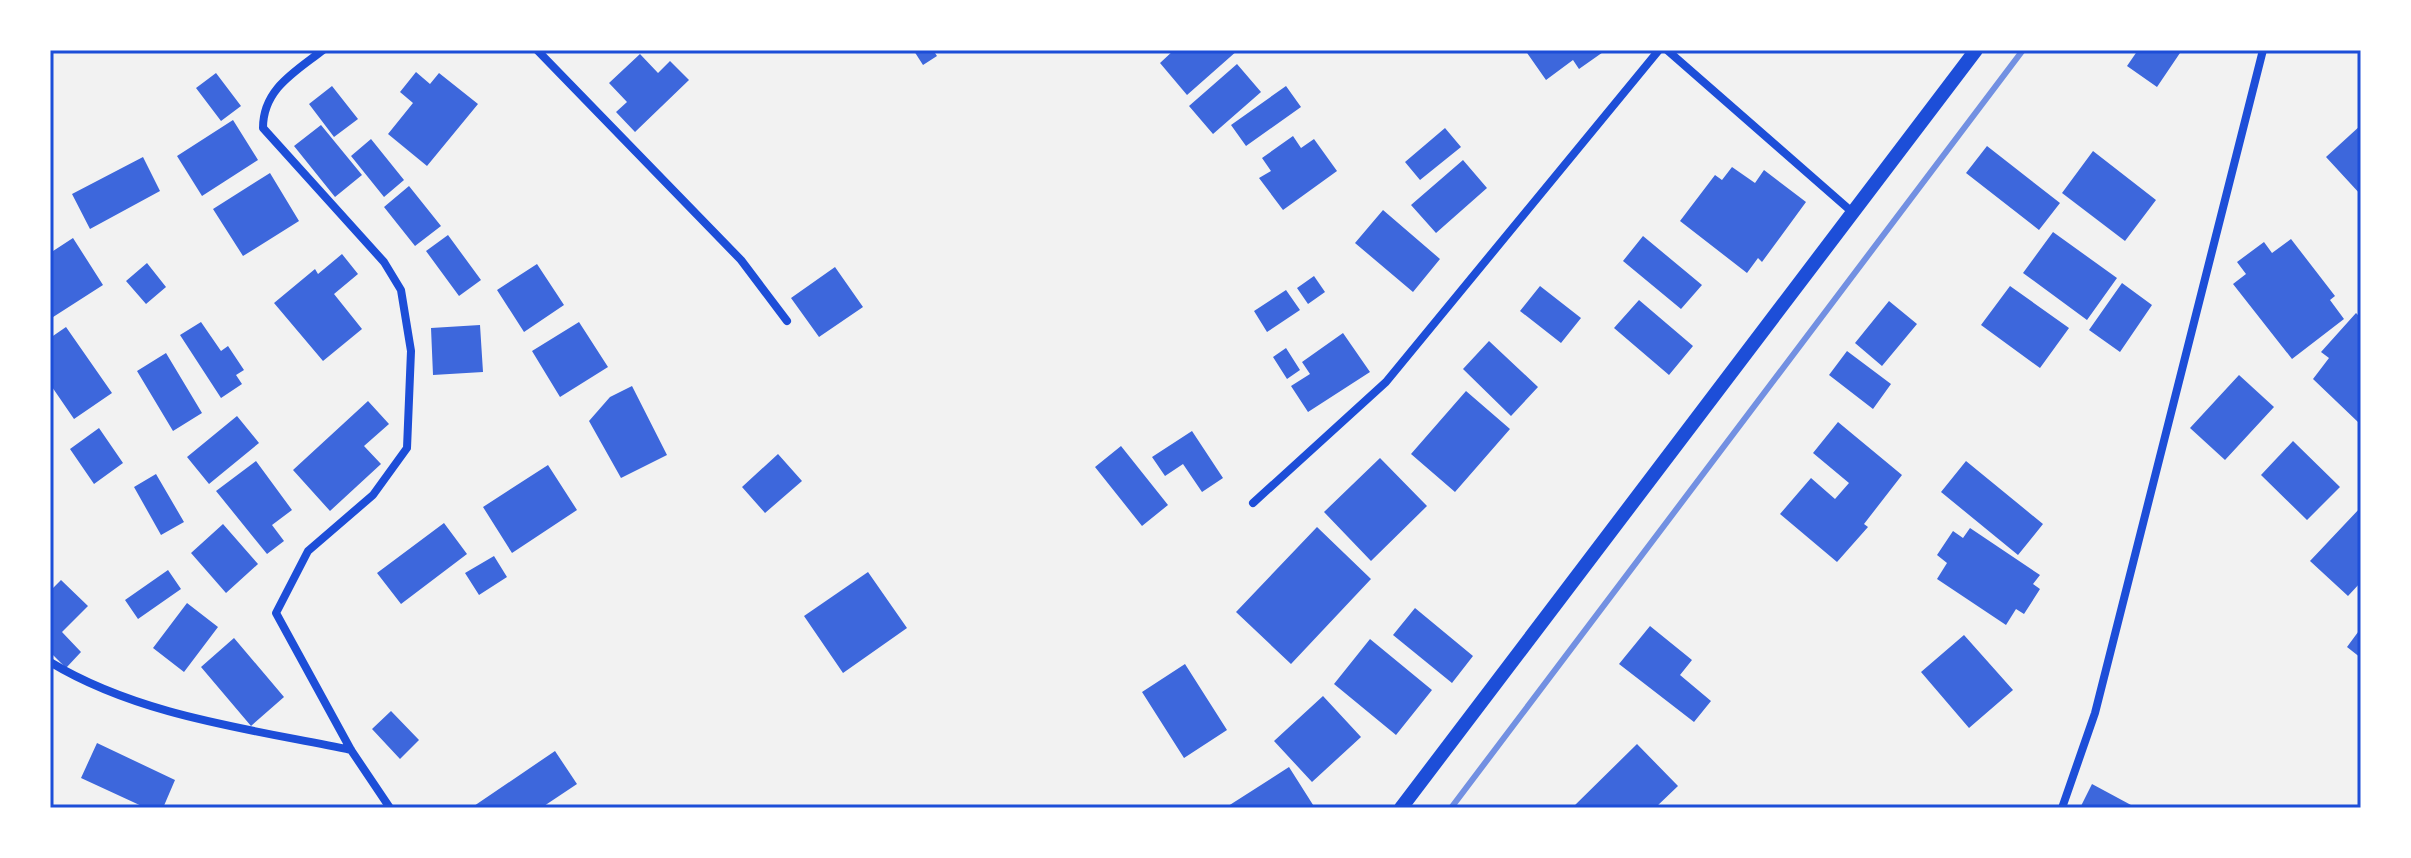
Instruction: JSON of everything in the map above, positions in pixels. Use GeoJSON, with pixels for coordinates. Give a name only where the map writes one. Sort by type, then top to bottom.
{"type":"FeatureCollection","features":[{"type":"Feature","properties":{"kind":"street"},"geometry":{"type":"LineString","coordinates":[[323,50],[274,89],[263,111],[263,128],[384,262],[401,290],[411,351],[407,448],[373,495],[308,551],[276,613],[351,750],[390,808]]}},
{"type":"Feature","properties":{"kind":"street"},"geometry":{"type":"LineString","coordinates":[[537,50],[741,260],[787,321]]}},
{"type":"Feature","properties":{"kind":"street"},"geometry":{"type":"LineString","coordinates":[[1253,503],[1386,382],[1659,50]]}},
{"type":"Feature","properties":{"kind":"street"},"geometry":{"type":"LineString","coordinates":[[1667,50],[1851,211]]}},
{"type":"Feature","properties":{"kind":"street"},"geometry":{"type":"LineString","coordinates":[[1401,808],[1976,50]]}},
{"type":"Feature","properties":{"kind":"street"},"geometry":{"type":"LineString","coordinates":[[2062,808],[2095,713],[2256,64],[2263,50]]}},
{"type":"Feature","properties":{"kind":"street"},"geometry":{"type":"LineString","coordinates":[[50,662],[68,673],[155,708],[351,750]]}},
{"type":"Feature","properties":{"kind":"building"},"geometry":{"type":"Polygon","coordinates":[[[933,50],[937,56],[923,65],[914,51],[933,50]]]}},
{"type":"Feature","properties":{"kind":"building"},"geometry":{"type":"Polygon","coordinates":[[[1174,50],[1238,50],[1187,95],[1160,63],[1174,50]]]}},
{"type":"Feature","properties":{"kind":"building"},"geometry":{"type":"Polygon","coordinates":[[[1525,50],[1606,50],[1579,69],[1573,60],[1546,80],[1525,50]]]}},
{"type":"Feature","properties":{"kind":"building"},"geometry":{"type":"Polygon","coordinates":[[[2138,50],[2182,50],[2157,87],[2127,66],[2138,50]]]}},
{"type":"Feature","properties":{"kind":"building"},"geometry":{"type":"Polygon","coordinates":[[[640,54],[658,73],[670,61],[689,80],[635,132],[616,112],[627,102],[609,83],[640,54]]]}},
{"type":"Feature","properties":{"kind":"building"},"geometry":{"type":"Polygon","coordinates":[[[1237,64],[1261,92],[1213,134],[1189,106],[1237,64]]]}},
{"type":"Feature","properties":{"kind":"building"},"geometry":{"type":"Polygon","coordinates":[[[416,72],[430,84],[439,73],[478,104],[427,166],[388,134],[413,103],[400,92],[416,72]]]}},
{"type":"Feature","properties":{"kind":"building"},"geometry":{"type":"Polygon","coordinates":[[[216,73],[241,106],[221,121],[196,88],[216,73]]]}},
{"type":"Feature","properties":{"kind":"building"},"geometry":{"type":"Polygon","coordinates":[[[332,86],[358,119],[334,137],[309,104],[332,86]]]}},
{"type":"Feature","properties":{"kind":"building"},"geometry":{"type":"Polygon","coordinates":[[[1286,86],[1301,107],[1246,146],[1231,125],[1286,86]]]}},
{"type":"Feature","properties":{"kind":"building"},"geometry":{"type":"Polygon","coordinates":[[[233,120],[258,160],[202,196],[177,156],[233,120]]]}},
{"type":"Feature","properties":{"kind":"building"},"geometry":{"type":"Polygon","coordinates":[[[321,125],[362,175],[335,197],[294,146],[321,125]]]}},
{"type":"Feature","properties":{"kind":"building"},"geometry":{"type":"Polygon","coordinates":[[[2361,125],[2361,195],[2326,157],[2361,125]]]}},
{"type":"Feature","properties":{"kind":"building"},"geometry":{"type":"Polygon","coordinates":[[[1445,128],[1461,147],[1420,180],[1405,162],[1445,128]]]}},
{"type":"Feature","properties":{"kind":"building"},"geometry":{"type":"Polygon","coordinates":[[[1293,136],[1301,148],[1314,139],[1337,171],[1283,210],[1259,178],[1271,171],[1262,158],[1293,136]]]}},
{"type":"Feature","properties":{"kind":"building"},"geometry":{"type":"Polygon","coordinates":[[[371,139],[404,180],[384,197],[351,156],[371,139]]]}},
{"type":"Feature","properties":{"kind":"building"},"geometry":{"type":"Polygon","coordinates":[[[1987,146],[2060,203],[2039,230],[1966,173],[1987,146]]]}},
{"type":"Feature","properties":{"kind":"building"},"geometry":{"type":"Polygon","coordinates":[[[2093,151],[2156,200],[2125,241],[2062,193],[2093,151]]]}},
{"type":"Feature","properties":{"kind":"building"},"geometry":{"type":"Polygon","coordinates":[[[143,157],[160,191],[90,229],[72,194],[143,157]]]}},
{"type":"Feature","properties":{"kind":"building"},"geometry":{"type":"Polygon","coordinates":[[[1463,160],[1487,188],[1436,233],[1411,205],[1463,160]]]}},
{"type":"Feature","properties":{"kind":"building"},"geometry":{"type":"Polygon","coordinates":[[[1732,167],[1755,183],[1764,170],[1806,202],[1762,262],[1758,258],[1747,273],[1680,221],[1715,175],[1722,180],[1732,167]]]}},
{"type":"Feature","properties":{"kind":"building"},"geometry":{"type":"Polygon","coordinates":[[[270,173],[299,221],[243,256],[213,209],[270,173]]]}},
{"type":"Feature","properties":{"kind":"building"},"geometry":{"type":"Polygon","coordinates":[[[409,186],[441,226],[415,246],[384,207],[409,186]]]}},
{"type":"Feature","properties":{"kind":"building"},"geometry":{"type":"Polygon","coordinates":[[[1383,210],[1440,259],[1413,292],[1355,243],[1383,210]]]}},
{"type":"Feature","properties":{"kind":"building"},"geometry":{"type":"Polygon","coordinates":[[[2053,232],[2117,278],[2087,320],[2023,273],[2053,232]]]}},
{"type":"Feature","properties":{"kind":"building"},"geometry":{"type":"Polygon","coordinates":[[[448,235],[481,280],[459,296],[426,251],[448,235]]]}},
{"type":"Feature","properties":{"kind":"building"},"geometry":{"type":"Polygon","coordinates":[[[1643,236],[1702,285],[1681,309],[1623,261],[1643,236]]]}},
{"type":"Feature","properties":{"kind":"building"},"geometry":{"type":"Polygon","coordinates":[[[73,238],[103,285],[50,319],[50,253],[73,238]]]}},
{"type":"Feature","properties":{"kind":"building"},"geometry":{"type":"Polygon","coordinates":[[[2291,239],[2335,296],[2330,300],[2344,319],[2292,359],[2233,284],[2246,274],[2237,262],[2264,242],[2272,253],[2291,239]]]}},
{"type":"Feature","properties":{"kind":"building"},"geometry":{"type":"Polygon","coordinates":[[[342,254],[358,274],[334,294],[362,329],[323,361],[274,303],[315,269],[318,274],[342,254]]]}},
{"type":"Feature","properties":{"kind":"building"},"geometry":{"type":"Polygon","coordinates":[[[147,263],[166,287],[146,304],[126,281],[147,263]]]}},
{"type":"Feature","properties":{"kind":"building"},"geometry":{"type":"Polygon","coordinates":[[[537,264],[564,305],[524,332],[497,290],[537,264]]]}},
{"type":"Feature","properties":{"kind":"building"},"geometry":{"type":"Polygon","coordinates":[[[835,267],[863,307],[819,337],[791,298],[835,267]]]}},
{"type":"Feature","properties":{"kind":"building"},"geometry":{"type":"Polygon","coordinates":[[[1314,276],[1325,292],[1308,304],[1297,288],[1314,276]]]}},
{"type":"Feature","properties":{"kind":"building"},"geometry":{"type":"Polygon","coordinates":[[[2122,283],[2152,305],[2120,352],[2089,330],[2122,283]]]}},
{"type":"Feature","properties":{"kind":"building"},"geometry":{"type":"Polygon","coordinates":[[[1540,286],[1581,318],[1561,343],[1520,311],[1540,286]]]}},
{"type":"Feature","properties":{"kind":"building"},"geometry":{"type":"Polygon","coordinates":[[[2010,286],[2069,328],[2040,368],[1981,325],[2010,286]]]}},
{"type":"Feature","properties":{"kind":"building"},"geometry":{"type":"Polygon","coordinates":[[[1286,290],[1300,310],[1267,332],[1254,311],[1286,290]]]}},
{"type":"Feature","properties":{"kind":"building"},"geometry":{"type":"Polygon","coordinates":[[[1639,300],[1693,346],[1669,375],[1614,328],[1639,300]]]}},
{"type":"Feature","properties":{"kind":"building"},"geometry":{"type":"Polygon","coordinates":[[[1889,301],[1917,324],[1882,366],[1855,343],[1889,301]]]}},
{"type":"Feature","properties":{"kind":"building"},"geometry":{"type":"Polygon","coordinates":[[[2356,313],[2361,318],[2359,423],[2313,379],[2329,358],[2321,352],[2356,313]]]}},
{"type":"Feature","properties":{"kind":"building"},"geometry":{"type":"Polygon","coordinates":[[[201,322],[221,351],[228,346],[244,370],[236,375],[242,384],[221,398],[180,335],[201,322]]]}},
{"type":"Feature","properties":{"kind":"building"},"geometry":{"type":"Polygon","coordinates":[[[579,322],[608,367],[560,397],[532,351],[579,322]]]}},
{"type":"Feature","properties":{"kind":"building"},"geometry":{"type":"Polygon","coordinates":[[[480,325],[483,372],[433,375],[431,328],[480,325]]]}},
{"type":"Feature","properties":{"kind":"building"},"geometry":{"type":"Polygon","coordinates":[[[66,327],[112,393],[74,419],[50,384],[50,338],[66,327]]]}},
{"type":"Feature","properties":{"kind":"building"},"geometry":{"type":"Polygon","coordinates":[[[1343,333],[1370,372],[1308,412],[1291,386],[1310,374],[1302,362],[1343,333]]]}},
{"type":"Feature","properties":{"kind":"building"},"geometry":{"type":"Polygon","coordinates":[[[1489,341],[1538,387],[1511,416],[1463,369],[1489,341]]]}},
{"type":"Feature","properties":{"kind":"building"},"geometry":{"type":"Polygon","coordinates":[[[1286,348],[1300,370],[1287,379],[1273,357],[1286,348]]]}},
{"type":"Feature","properties":{"kind":"building"},"geometry":{"type":"Polygon","coordinates":[[[1847,351],[1891,384],[1873,409],[1829,375],[1847,351]]]}},
{"type":"Feature","properties":{"kind":"building"},"geometry":{"type":"Polygon","coordinates":[[[166,353],[202,413],[173,431],[137,371],[166,353]]]}},
{"type":"Feature","properties":{"kind":"building"},"geometry":{"type":"Polygon","coordinates":[[[2239,375],[2274,407],[2225,460],[2190,428],[2239,375]]]}},
{"type":"Feature","properties":{"kind":"building"},"geometry":{"type":"Polygon","coordinates":[[[632,386],[667,455],[621,478],[589,421],[610,397],[632,386]]]}},
{"type":"Feature","properties":{"kind":"building"},"geometry":{"type":"Polygon","coordinates":[[[1466,391],[1510,429],[1455,492],[1411,454],[1466,391]]]}},
{"type":"Feature","properties":{"kind":"building"},"geometry":{"type":"Polygon","coordinates":[[[368,401],[389,424],[364,446],[381,464],[330,511],[293,470],[368,401]]]}},
{"type":"Feature","properties":{"kind":"building"},"geometry":{"type":"Polygon","coordinates":[[[237,416],[259,443],[209,484],[187,457],[237,416]]]}},
{"type":"Feature","properties":{"kind":"building"},"geometry":{"type":"Polygon","coordinates":[[[1838,422],[1902,475],[1864,524],[1868,527],[1837,562],[1780,514],[1811,478],[1835,499],[1849,483],[1813,453],[1838,422]]]}},
{"type":"Feature","properties":{"kind":"building"},"geometry":{"type":"Polygon","coordinates":[[[99,428],[123,463],[94,484],[70,449],[99,428]]]}},
{"type":"Feature","properties":{"kind":"building"},"geometry":{"type":"Polygon","coordinates":[[[1192,431],[1223,478],[1202,492],[1183,464],[1165,476],[1152,457],[1192,431]]]}},
{"type":"Feature","properties":{"kind":"building"},"geometry":{"type":"Polygon","coordinates":[[[2293,441],[2340,487],[2307,520],[2261,475],[2293,441]]]}},
{"type":"Feature","properties":{"kind":"building"},"geometry":{"type":"Polygon","coordinates":[[[1121,446],[1168,505],[1142,526],[1095,467],[1121,446]]]}},
{"type":"Feature","properties":{"kind":"building"},"geometry":{"type":"Polygon","coordinates":[[[778,454],[802,481],[765,513],[742,487],[778,454]]]}},
{"type":"Feature","properties":{"kind":"building"},"geometry":{"type":"Polygon","coordinates":[[[1380,458],[1427,506],[1371,561],[1324,512],[1380,458]]]}},
{"type":"Feature","properties":{"kind":"building"},"geometry":{"type":"Polygon","coordinates":[[[256,461],[292,510],[272,525],[284,541],[267,554],[216,491],[256,461]]]}},
{"type":"Feature","properties":{"kind":"building"},"geometry":{"type":"Polygon","coordinates":[[[1966,461],[2043,524],[2018,555],[1941,492],[1966,461]]]}},
{"type":"Feature","properties":{"kind":"building"},"geometry":{"type":"Polygon","coordinates":[[[548,465],[577,510],[512,553],[483,507],[548,465]]]}},
{"type":"Feature","properties":{"kind":"building"},"geometry":{"type":"Polygon","coordinates":[[[156,474],[184,522],[161,535],[134,487],[156,474]]]}},
{"type":"Feature","properties":{"kind":"building"},"geometry":{"type":"Polygon","coordinates":[[[2361,507],[2361,582],[2348,596],[2310,561],[2361,507]]]}},
{"type":"Feature","properties":{"kind":"building"},"geometry":{"type":"Polygon","coordinates":[[[444,523],[467,554],[401,604],[377,573],[444,523]]]}},
{"type":"Feature","properties":{"kind":"building"},"geometry":{"type":"Polygon","coordinates":[[[223,524],[258,564],[226,593],[191,553],[223,524]]]}},
{"type":"Feature","properties":{"kind":"building"},"geometry":{"type":"Polygon","coordinates":[[[1317,527],[1371,579],[1291,664],[1236,612],[1317,527]]]}},
{"type":"Feature","properties":{"kind":"building"},"geometry":{"type":"Polygon","coordinates":[[[1970,528],[2040,575],[2033,584],[2040,589],[2024,614],[2016,609],[2006,625],[1937,579],[1947,563],[1937,555],[1953,531],[1963,538],[1970,528]]]}},
{"type":"Feature","properties":{"kind":"building"},"geometry":{"type":"Polygon","coordinates":[[[494,556],[507,577],[479,595],[465,573],[494,556]]]}},
{"type":"Feature","properties":{"kind":"building"},"geometry":{"type":"Polygon","coordinates":[[[168,570],[181,589],[138,619],[125,600],[168,570]]]}},
{"type":"Feature","properties":{"kind":"building"},"geometry":{"type":"Polygon","coordinates":[[[868,572],[907,628],[843,673],[804,616],[868,572]]]}},
{"type":"Feature","properties":{"kind":"building"},"geometry":{"type":"Polygon","coordinates":[[[61,580],[88,606],[62,632],[81,652],[66,668],[50,652],[50,591],[61,580]]]}},
{"type":"Feature","properties":{"kind":"building"},"geometry":{"type":"Polygon","coordinates":[[[187,603],[218,627],[184,672],[153,648],[187,603]]]}},
{"type":"Feature","properties":{"kind":"building"},"geometry":{"type":"Polygon","coordinates":[[[1415,608],[1473,656],[1452,683],[1393,635],[1415,608]]]}},
{"type":"Feature","properties":{"kind":"building"},"geometry":{"type":"Polygon","coordinates":[[[1650,626],[1692,660],[1680,675],[1711,701],[1694,722],[1619,664],[1650,626]]]}},
{"type":"Feature","properties":{"kind":"building"},"geometry":{"type":"Polygon","coordinates":[[[2361,628],[2361,658],[2347,647],[2361,628]]]}},
{"type":"Feature","properties":{"kind":"building"},"geometry":{"type":"Polygon","coordinates":[[[1964,635],[2013,690],[1969,728],[1921,672],[1964,635]]]}},
{"type":"Feature","properties":{"kind":"building"},"geometry":{"type":"Polygon","coordinates":[[[234,638],[284,697],[251,726],[201,667],[234,638]]]}},
{"type":"Feature","properties":{"kind":"building"},"geometry":{"type":"Polygon","coordinates":[[[1370,639],[1432,690],[1396,735],[1334,684],[1370,639]]]}},
{"type":"Feature","properties":{"kind":"building"},"geometry":{"type":"Polygon","coordinates":[[[1185,664],[1227,730],[1184,758],[1142,692],[1185,664]]]}},
{"type":"Feature","properties":{"kind":"building"},"geometry":{"type":"Polygon","coordinates":[[[1323,696],[1361,737],[1312,782],[1274,741],[1323,696]]]}},
{"type":"Feature","properties":{"kind":"building"},"geometry":{"type":"Polygon","coordinates":[[[391,711],[419,740],[400,759],[372,729],[391,711]]]}},
{"type":"Feature","properties":{"kind":"building"},"geometry":{"type":"Polygon","coordinates":[[[97,743],[175,780],[163,808],[146,808],[81,778],[97,743]]]}},
{"type":"Feature","properties":{"kind":"building"},"geometry":{"type":"Polygon","coordinates":[[[1637,744],[1678,786],[1655,808],[1572,808],[1637,744]]]}},
{"type":"Feature","properties":{"kind":"building"},"geometry":{"type":"Polygon","coordinates":[[[555,751],[577,784],[541,808],[471,808],[555,751]]]}},
{"type":"Feature","properties":{"kind":"building"},"geometry":{"type":"Polygon","coordinates":[[[1289,767],[1315,808],[1225,808],[1289,767]]]}},
{"type":"Feature","properties":{"kind":"building"},"geometry":{"type":"Polygon","coordinates":[[[2092,784],[2131,805],[2130,808],[2080,808],[2092,784]]]}},
{"type":"Feature","properties":{"kind":"railway"},"geometry":{"type":"LineString","coordinates":[[1451,808],[2023,50]]}}]}
